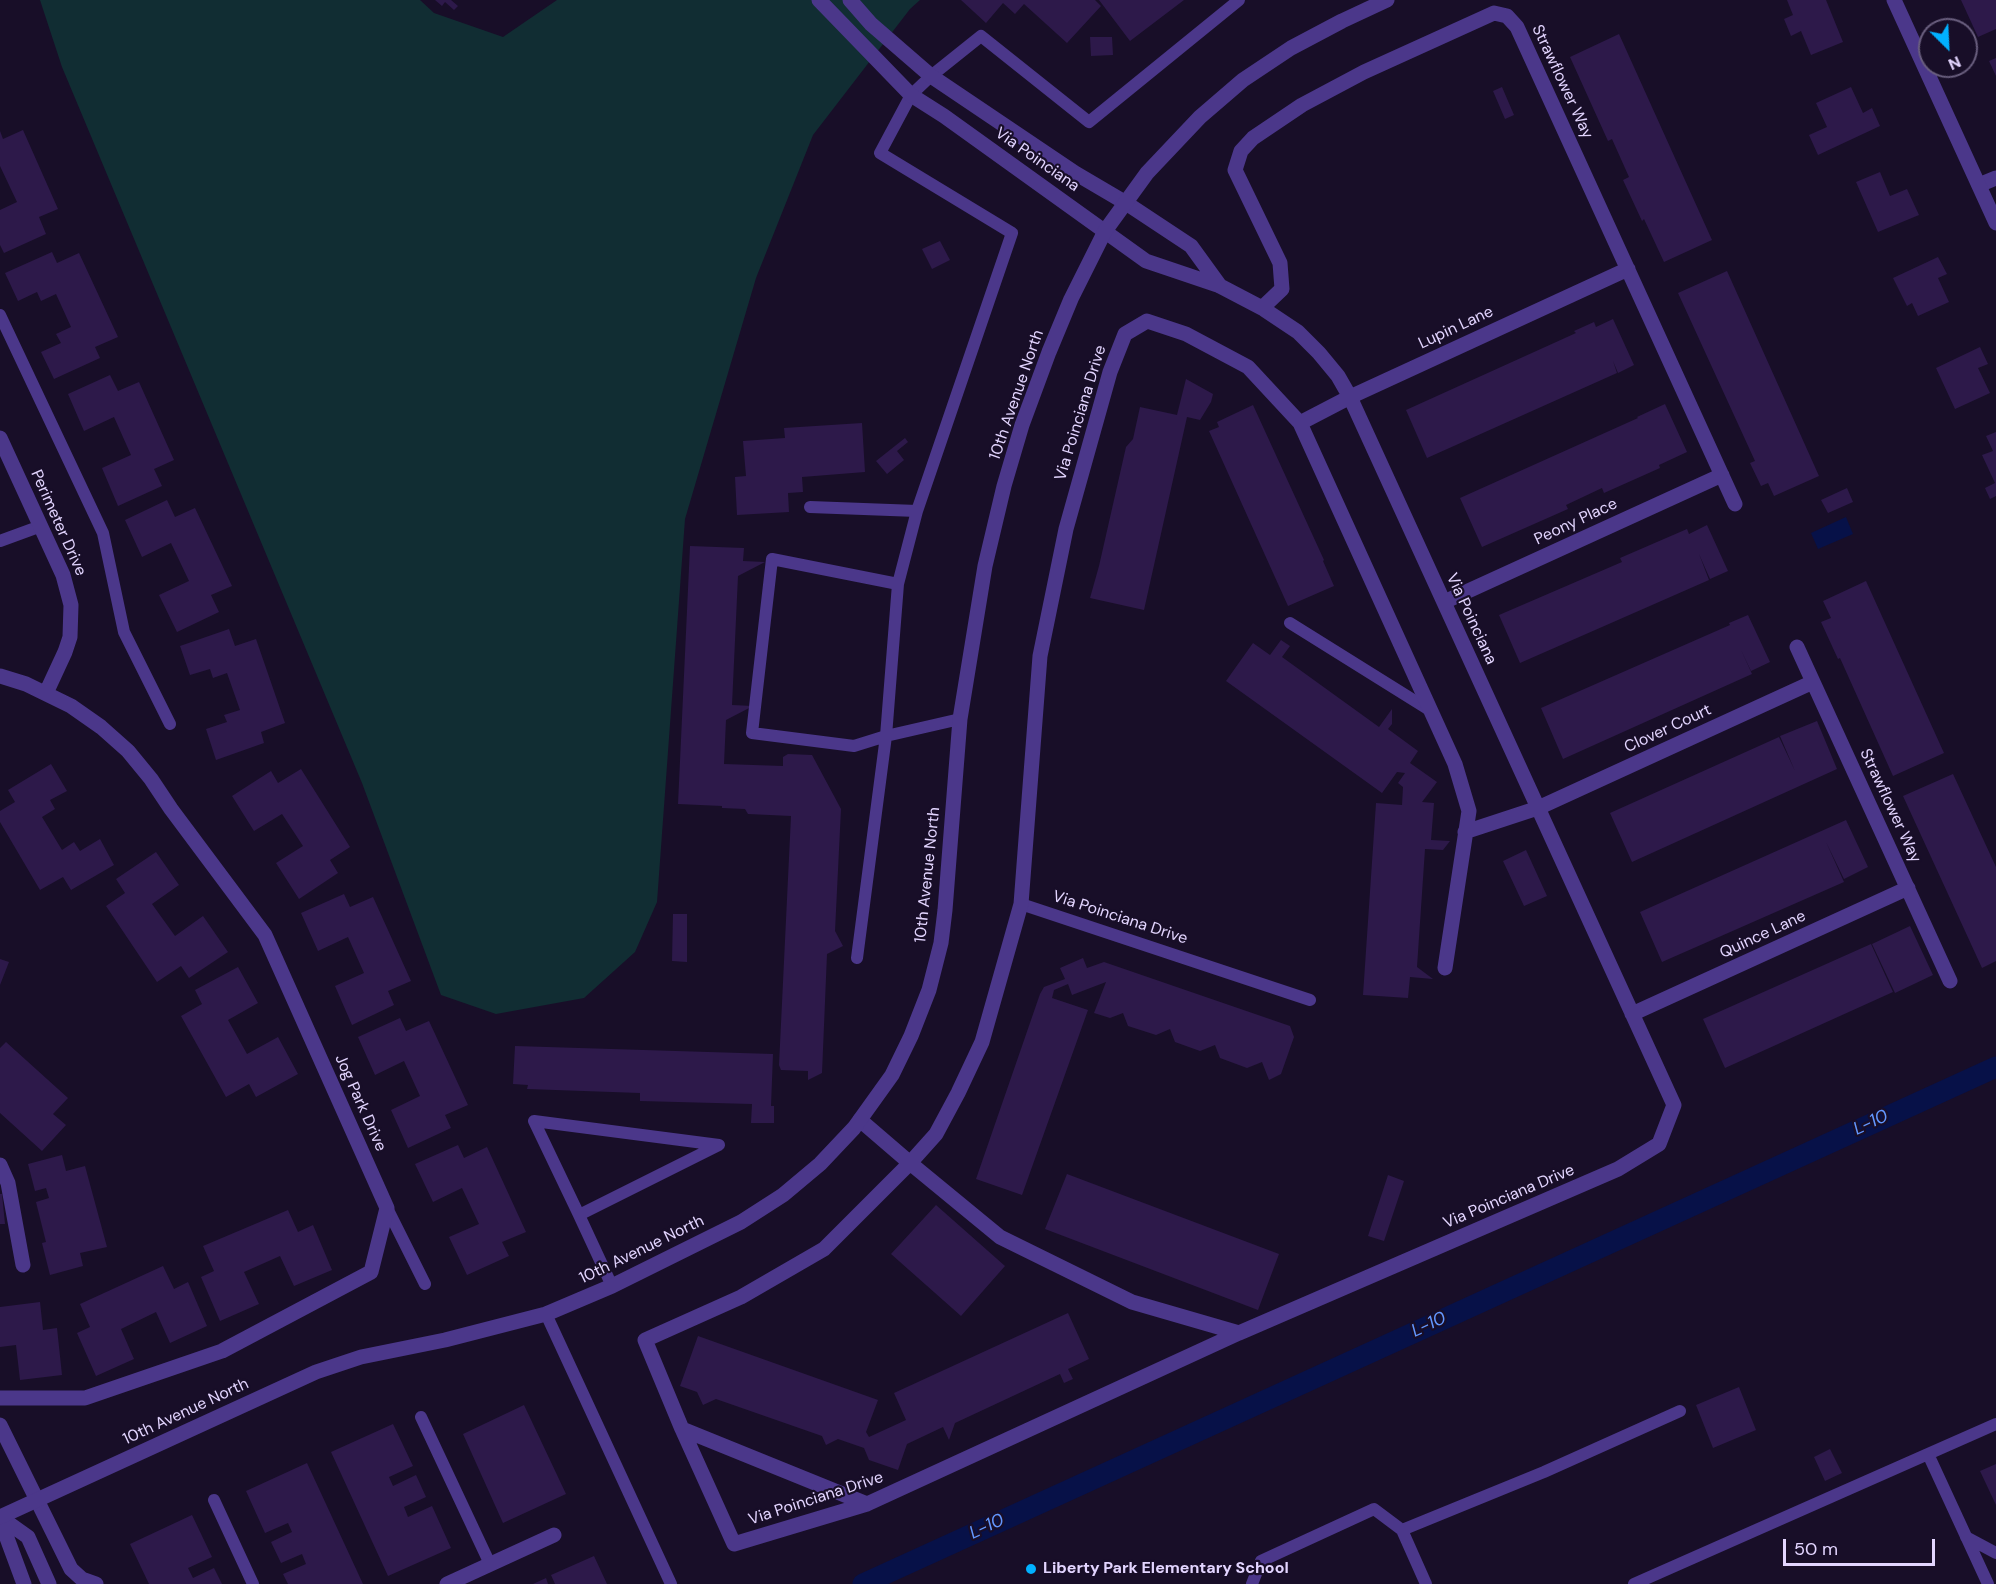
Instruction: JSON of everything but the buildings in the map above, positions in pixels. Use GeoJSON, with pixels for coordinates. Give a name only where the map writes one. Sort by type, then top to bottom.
{"type":"FeatureCollection","features":[{"type":"Feature","properties":{"kind":"street","name":"Via Poinciana"},"geometry":{"type":"LineString","coordinates":[[819,0],[911,95],[944,116],[1146,261],[1220,286],[1262,308],[1298,332],[1320,352],[1350,397],[1632,1014]]}},
{"type":"Feature","properties":{"kind":"street","name":"Via Poinciana"},"geometry":{"type":"LineString","coordinates":[[850,0],[871,24],[931,76],[1075,173],[1191,246],[1220,286]]}},
{"type":"Feature","properties":{"kind":"street","name":"10th Avenue North"},"geometry":{"type":"LineString","coordinates":[[0,1518],[316,1372],[362,1357],[446,1341],[546,1314],[612,1286],[741,1222],[783,1195],[820,1164],[860,1120],[892,1075],[907,1046],[931,980],[941,942],[945,910],[960,719],[985,566],[1004,486],[1022,425],[1071,299],[1106,231],[1148,173],[1200,117],[1244,80],[1291,48],[1388,0]]}},
{"type":"Feature","properties":{"kind":"street"},"geometry":{"type":"LineString","coordinates":[[1894,0],[1996,223]]}},
{"type":"Feature","properties":{"kind":"street","name":"Strawflower Way"},"geometry":{"type":"LineString","coordinates":[[1262,308],[1282,289],[1280,263],[1235,170],[1241,151],[1253,138],[1302,105],[1364,72],[1494,13],[1507,16],[1517,27],[1736,504]]}},
{"type":"Feature","properties":{"kind":"street"},"geometry":{"type":"LineString","coordinates":[[851,34],[864,17]]}},
{"type":"Feature","properties":{"kind":"street"},"geometry":{"type":"LineString","coordinates":[[1979,185],[1996,178]]}},
{"type":"Feature","properties":{"kind":"street","name":"Lupin Lane"},"geometry":{"type":"LineString","coordinates":[[1300,423],[1350,397],[1628,269]]}},
{"type":"Feature","properties":{"kind":"street","name":"Via Poinciana Drive"},"geometry":{"type":"LineString","coordinates":[[1445,968],[1469,811],[1455,764],[1300,423],[1248,366],[1186,334],[1147,321],[1125,334],[1110,372],[1066,529],[1040,656],[1021,904],[982,1042],[936,1134],[824,1249],[741,1297],[645,1340],[682,1430],[734,1544],[867,1504],[1239,1333],[1618,1169],[1659,1144],[1674,1105],[1632,1014]]}},
{"type":"Feature","properties":{"kind":"street","name":"Perimeter Drive"},"geometry":{"type":"LineString","coordinates":[[0,438],[68,589],[72,621],[70,637],[46,693]]}},
{"type":"Feature","properties":{"kind":"street","name":"Peony Place"},"geometry":{"type":"LineString","coordinates":[[1444,602],[1722,475]]}},
{"type":"Feature","properties":{"kind":"street","name":"Strawflower Way"},"geometry":{"type":"LineString","coordinates":[[1797,647],[1950,981]]}},
{"type":"Feature","properties":{"kind":"street","name":"Jog Park Drive"},"geometry":{"type":"LineString","coordinates":[[0,676],[46,693],[71,706],[101,727],[128,751],[266,935],[387,1208]]}},
{"type":"Feature","properties":{"kind":"street","name":"Clover Court"},"geometry":{"type":"LineString","coordinates":[[1538,808],[1814,682]]}},
{"type":"Feature","properties":{"kind":"street"},"geometry":{"type":"LineString","coordinates":[[1465,832],[1538,808]]}},
{"type":"Feature","properties":{"kind":"street","name":"Quince Lane"},"geometry":{"type":"LineString","coordinates":[[1632,1014],[1908,888]]}},
{"type":"Feature","properties":{"kind":"street"},"geometry":{"type":"LineString","coordinates":[[860,1120],[1000,1237],[1132,1302],[1239,1333]]}},
{"type":"Feature","properties":{"kind":"street"},"geometry":{"type":"LineString","coordinates":[[0,1165],[9,1183],[23,1265]]}},
{"type":"Feature","properties":{"kind":"street"},"geometry":{"type":"LineString","coordinates":[[0,1398],[85,1398],[222,1351],[371,1272],[387,1208]]}},
{"type":"Feature","properties":{"kind":"street"},"geometry":{"type":"LineString","coordinates":[[0,1425],[71,1569],[82,1579],[96,1584]]}},
{"type":"Feature","properties":{"kind":"street"},"geometry":{"type":"LineString","coordinates":[[682,1430],[867,1504]]}},
{"type":"Feature","properties":{"kind":"street"},"geometry":{"type":"LineString","coordinates":[[0,1518],[24,1584]]}},
{"type":"Feature","properties":{"kind":"street"},"geometry":{"type":"LineString","coordinates":[[0,1518],[28,1536],[49,1584]]}},
{"type":"Feature","properties":{"kind":"street"},"geometry":{"type":"LineString","coordinates":[[447,1584],[554,1535]]}},
{"type":"Feature","properties":{"kind":"lane"},"geometry":{"type":"LineString","coordinates":[[857,958],[886,736],[898,584],[917,511],[1012,233],[880,153],[911,95],[981,36],[1089,122],[1239,0]]}},
{"type":"Feature","properties":{"kind":"lane"},"geometry":{"type":"LineString","coordinates":[[0,315],[103,533],[124,632],[170,724]]}},
{"type":"Feature","properties":{"kind":"lane"},"geometry":{"type":"LineString","coordinates":[[810,507],[917,511]]}},
{"type":"Feature","properties":{"kind":"lane"},"geometry":{"type":"LineString","coordinates":[[0,541],[41,526]]}},
{"type":"Feature","properties":{"kind":"lane"},"geometry":{"type":"LineString","coordinates":[[898,584],[772,559],[752,733],[854,746],[960,719]]}},
{"type":"Feature","properties":{"kind":"lane"},"geometry":{"type":"LineString","coordinates":[[1290,623],[1431,711]]}},
{"type":"Feature","properties":{"kind":"lane","name":"Via Poinciana Drive"},"geometry":{"type":"LineString","coordinates":[[1021,904],[1310,1000]]}},
{"type":"Feature","properties":{"kind":"lane"},"geometry":{"type":"LineString","coordinates":[[579,1215],[719,1145],[534,1121],[612,1286]]}},
{"type":"Feature","properties":{"kind":"lane"},"geometry":{"type":"LineString","coordinates":[[387,1208],[425,1284]]}},
{"type":"Feature","properties":{"kind":"lane"},"geometry":{"type":"LineString","coordinates":[[546,1314],[671,1584]]}},
{"type":"Feature","properties":{"kind":"lane"},"geometry":{"type":"LineString","coordinates":[[1402,1530],[1544,1472],[1680,1411]]}},
{"type":"Feature","properties":{"kind":"lane"},"geometry":{"type":"LineString","coordinates":[[421,1418],[490,1564]]}},
{"type":"Feature","properties":{"kind":"lane"},"geometry":{"type":"LineString","coordinates":[[1634,1584],[1996,1425]]}},
{"type":"Feature","properties":{"kind":"lane"},"geometry":{"type":"LineString","coordinates":[[1928,1454],[1988,1584]]}},
{"type":"Feature","properties":{"kind":"lane"},"geometry":{"type":"LineString","coordinates":[[214,1500],[253,1584]]}},
{"type":"Feature","properties":{"kind":"lane"},"geometry":{"type":"LineString","coordinates":[[1252,1584],[1262,1561],[1374,1509],[1402,1530],[1426,1584]]}},
{"type":"Feature","properties":{"kind":"lane"},"geometry":{"type":"LineString","coordinates":[[1966,1537],[1996,1553]]}},
{"type":"Feature","properties":{"kind":"green space"},"geometry":{"type":"Polygon","coordinates":[[[40,0],[420,0],[434,13],[503,37],[557,0],[920,0],[910,9],[813,135],[756,278],[685,519],[657,902],[635,952],[584,998],[496,1014],[441,995],[362,783],[62,67],[40,0]]]}},
{"type":"Feature","properties":{"kind":"shaded area"},"geometry":{"type":"Polygon","coordinates":[[[1846,517],[1853,534],[1818,549],[1811,533],[1846,517]]]}},
{"type":"Feature","properties":{"kind":"waterway","name":"L-10"},"geometry":{"type":"LineString","coordinates":[[863,1584],[1996,1067]]}},
{"type":"Feature","properties":{"kind":"place","name":"Liberty Park Elementary School"},"geometry":{"type":"Point","coordinates":[1031,1569]}}]}
